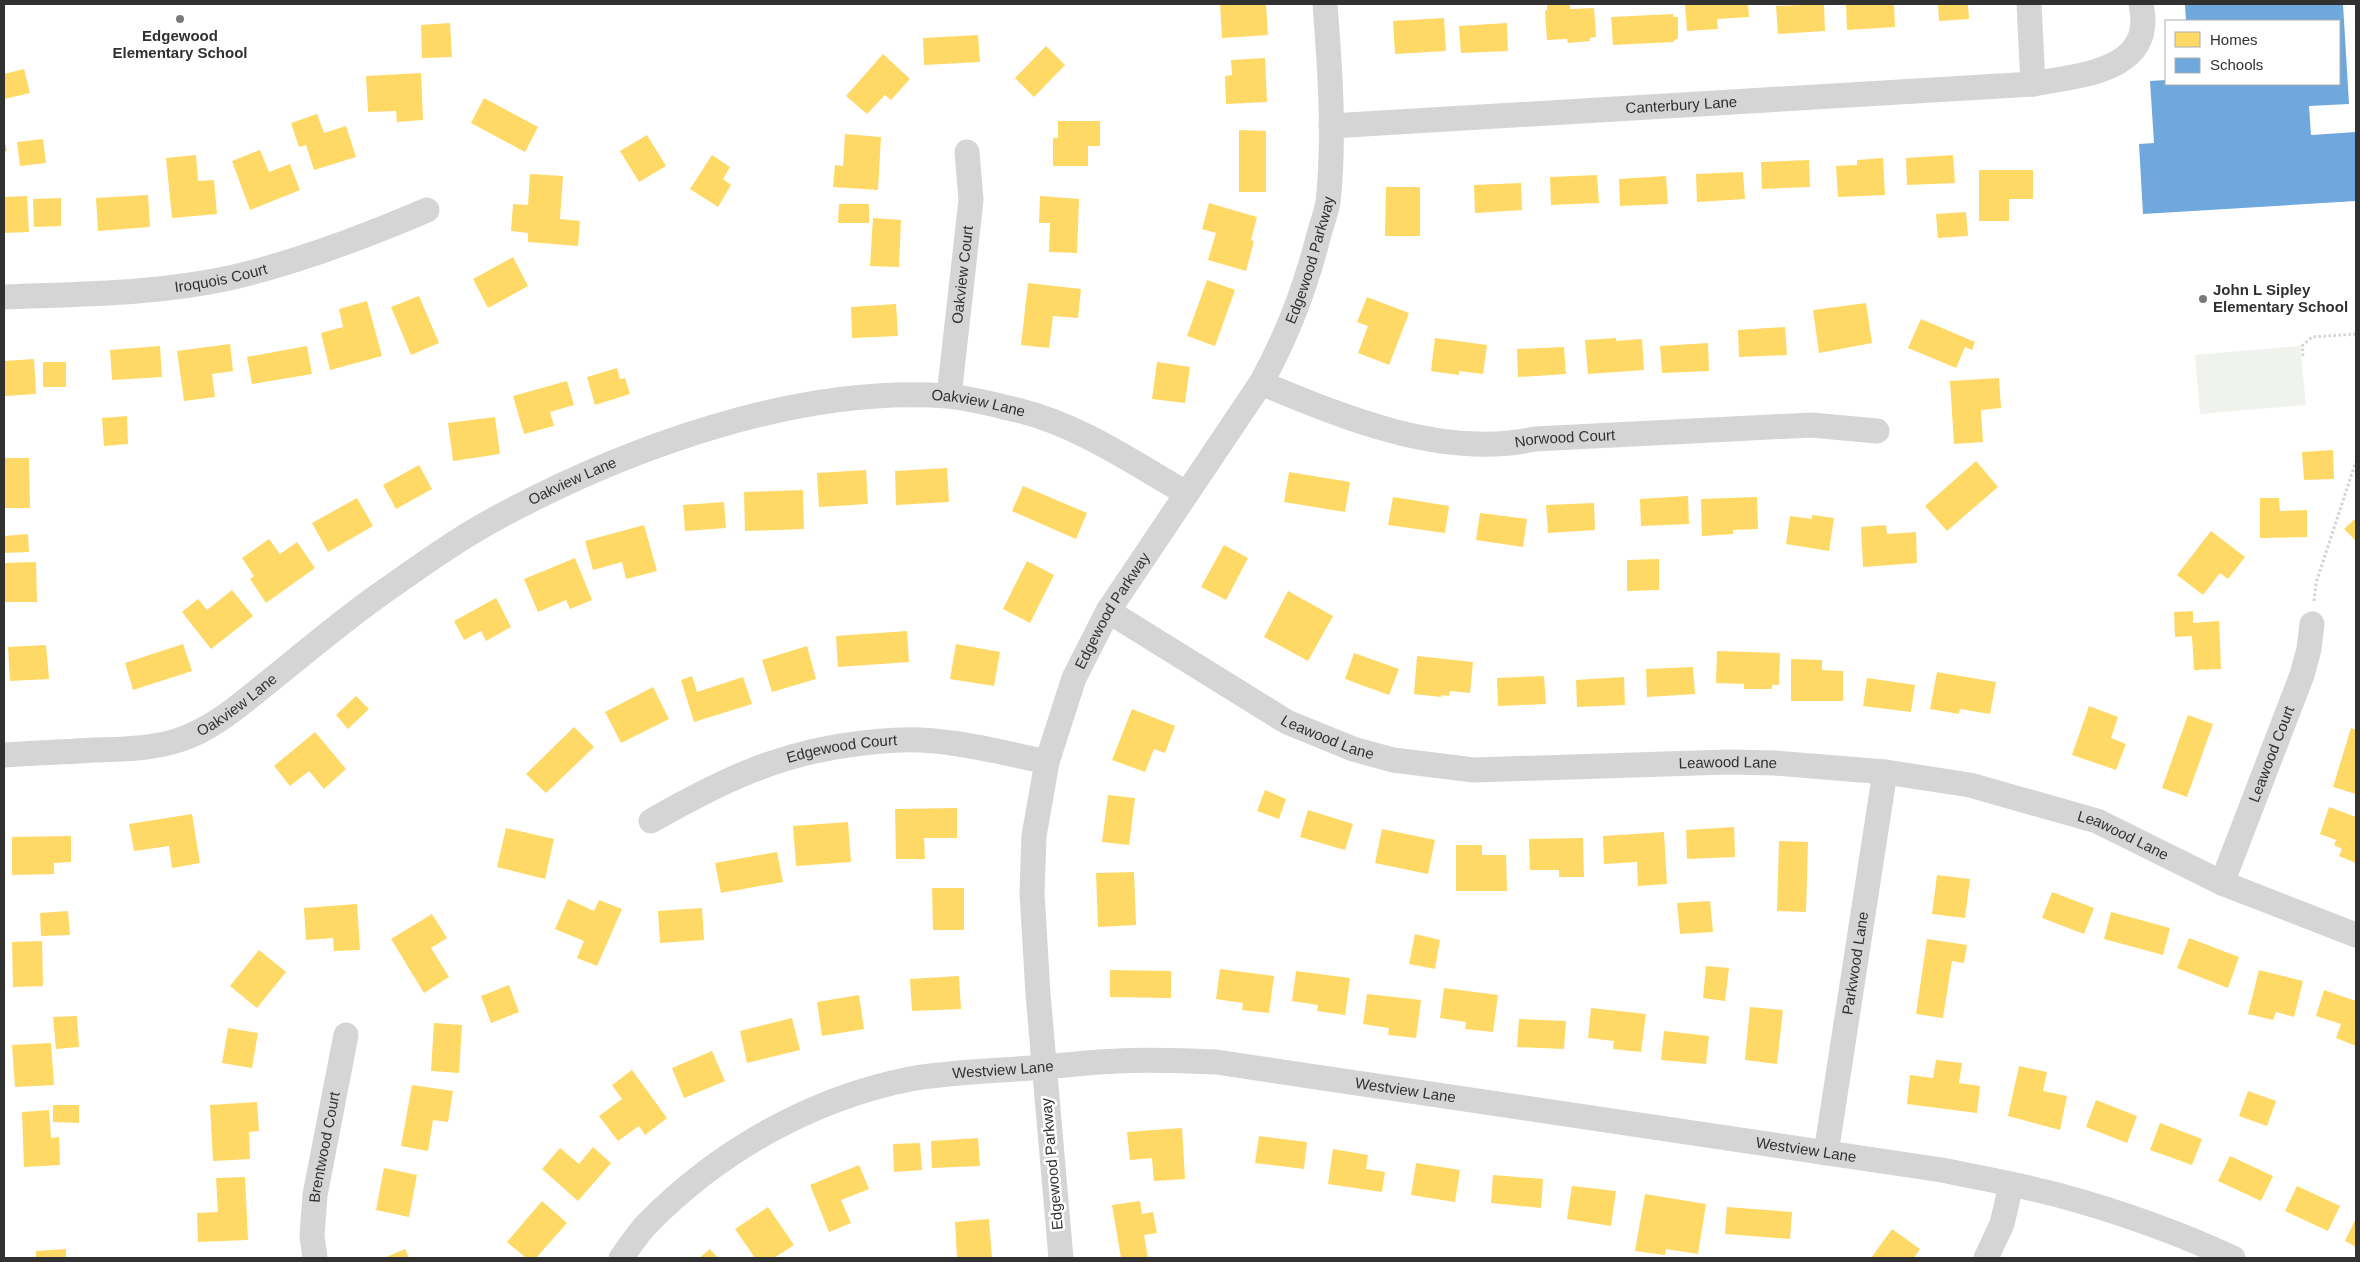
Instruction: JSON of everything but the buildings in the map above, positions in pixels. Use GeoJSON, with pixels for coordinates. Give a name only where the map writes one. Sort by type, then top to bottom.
{"type":"FeatureCollection","features":[{"type":"Feature","properties":{"kind":"street","name":"Edgewood Parkway"},"geometry":{"type":"LineString","coordinates":[[1061,1258],[1033,930],[1031,862],[1037,812],[1047,762],[1074,678],[1108,611],[1261,383],[1287,329],[1313,258],[1328,202],[1331,126],[1325,4]]}},
{"type":"Feature","properties":{"kind":"street"},"geometry":{"type":"LineString","coordinates":[[2029,4],[2033,84]]}},
{"type":"Feature","properties":{"kind":"street","name":"Canterbury Lane"},"geometry":{"type":"LineString","coordinates":[[1331,126],[2033,84],[2102,71],[2122,61],[2136,47],[2142,29],[2141,4]]}},
{"type":"Feature","properties":{"kind":"street","name":"Oakview Court"},"geometry":{"type":"LineString","coordinates":[[949,396],[971,200],[967,152]]}},
{"type":"Feature","properties":{"kind":"street","name":"Iroquois Court"},"geometry":{"type":"LineString","coordinates":[[4,297],[143,290],[233,277],[330,250],[427,210]]}},
{"type":"Feature","properties":{"kind":"street","name":"Norwood Court"},"geometry":{"type":"LineString","coordinates":[[1261,383],[1329,412],[1368,424],[1410,436],[1461,442],[1509,444],[1535,439],[1811,425],[1878,431]]}},
{"type":"Feature","properties":{"kind":"street","name":"Oakview Lane"},"geometry":{"type":"LineString","coordinates":[[4,754],[138,748],[182,740],[210,726],[236,708],[352,614],[424,563],[491,521],[603,468],[657,447],[713,429],[791,408],[884,396],[949,396],[1019,410],[1081,432],[1186,493]]}},
{"type":"Feature","properties":{"kind":"street","name":"Leawood Lane"},"geometry":{"type":"LineString","coordinates":[[1108,611],[1287,722],[1353,749],[1393,760],[1474,770],[1728,762],[1821,766],[1885,772],[1970,785],[2096,821],[2222,883],[2356,935]]}},
{"type":"Feature","properties":{"kind":"street","name":"Leawood Court"},"geometry":{"type":"LineString","coordinates":[[2222,883],[2302,675],[2309,649],[2312,624]]}},
{"type":"Feature","properties":{"kind":"street","name":"Edgewood Court"},"geometry":{"type":"LineString","coordinates":[[650,821],[737,775],[801,753],[837,746],[920,740],[979,748],[1047,762]]}},
{"type":"Feature","properties":{"kind":"street","name":"Parkwood Lane"},"geometry":{"type":"LineString","coordinates":[[1826,1153],[1885,772]]}},
{"type":"Feature","properties":{"kind":"street","name":"Brentwood Court"},"geometry":{"type":"LineString","coordinates":[[315,1258],[312,1236],[315,1195],[346,1035]]}},
{"type":"Feature","properties":{"kind":"street","name":"Westview Lane"},"geometry":{"type":"LineString","coordinates":[[621,1258],[646,1226],[702,1176],[742,1147],[774,1128],[821,1106],[864,1090],[911,1079],[947,1074],[1128,1060],[1216,1062],[1942,1170],[2094,1205],[2143,1222],[2233,1258]]}},
{"type":"Feature","properties":{"kind":"street"},"geometry":{"type":"LineString","coordinates":[[1986,1258],[2002,1224],[2011,1185]]}},
{"type":"Feature","properties":{"kind":"path"},"geometry":{"type":"LineString","coordinates":[[2303,356],[2302,346],[2312,337],[2356,334]]}},
{"type":"Feature","properties":{"kind":"path"},"geometry":{"type":"LineString","coordinates":[[2312,624],[2316,583],[2356,461]]}},
{"type":"Feature","properties":{"kind":"shaded area"},"geometry":{"type":"Polygon","coordinates":[[[2300,346],[2306,405],[2200,414],[2195,355],[2300,346]]]}},
{"type":"Feature","properties":{"kind":"place","name":"Edgewood Elementary School"},"geometry":{"type":"Point","coordinates":[180,19]}},
{"type":"Feature","properties":{"kind":"place","name":"John L Sipley Elementary School"},"geometry":{"type":"Point","coordinates":[2203,299]}}]}
